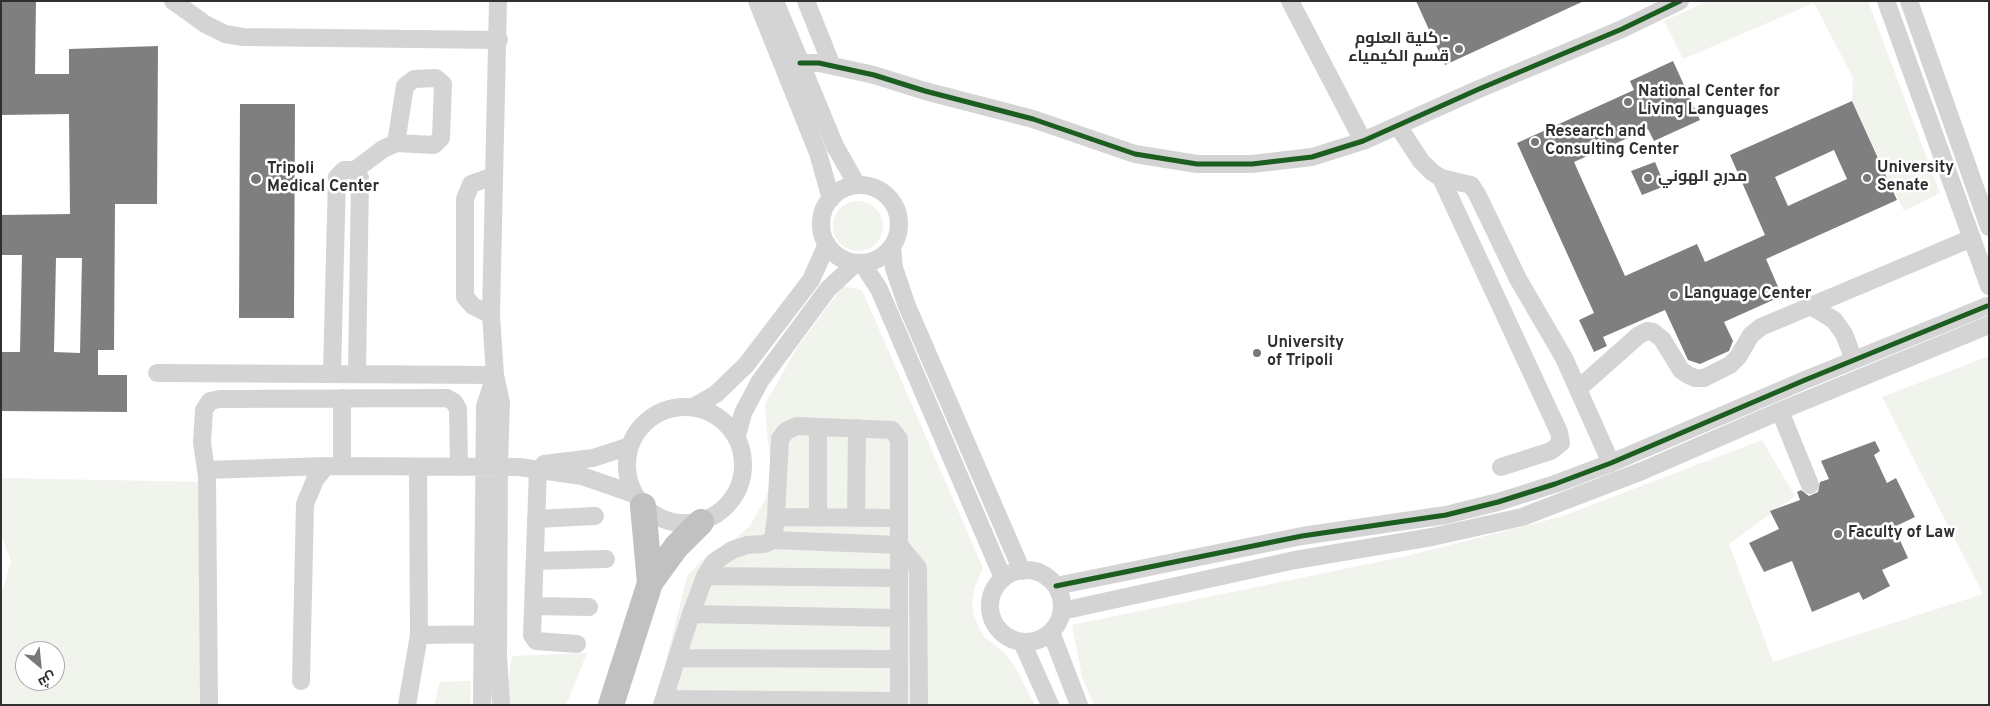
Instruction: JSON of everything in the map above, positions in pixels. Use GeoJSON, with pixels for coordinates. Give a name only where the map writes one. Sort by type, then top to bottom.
{"type":"FeatureCollection","features":[{"type":"Feature","properties":{"kind":"highway"},"geometry":{"type":"LineString","coordinates":[[639,500],[650,583]]}},
{"type":"Feature","properties":{"kind":"highway"},"geometry":{"type":"LineString","coordinates":[[611,705],[650,583],[676,547],[701,522]]}},
{"type":"Feature","properties":{"kind":"street"},"geometry":{"type":"LineString","coordinates":[[173,1],[205,24],[225,34],[243,37],[498,40]]}},
{"type":"Feature","properties":{"kind":"street"},"geometry":{"type":"LineString","coordinates":[[482,705],[490,634],[491,466],[485,406],[496,375],[492,315],[498,1]]}},
{"type":"Feature","properties":{"kind":"street"},"geometry":{"type":"LineString","coordinates":[[757,1],[818,153],[830,199]]}},
{"type":"Feature","properties":{"kind":"street"},"geometry":{"type":"LineString","coordinates":[[775,1],[835,146],[857,185]]}},
{"type":"Feature","properties":{"kind":"street"},"geometry":{"type":"LineString","coordinates":[[1290,1],[1363,141]]}},
{"type":"Feature","properties":{"kind":"street"},"geometry":{"type":"LineString","coordinates":[[800,63],[832,66],[874,75],[925,91],[1033,119],[1135,154],[1197,164],[1252,164],[1312,158],[1363,141],[1680,1]]}},
{"type":"Feature","properties":{"kind":"street"},"geometry":{"type":"LineString","coordinates":[[1886,1],[1989,286]]}},
{"type":"Feature","properties":{"kind":"street"},"geometry":{"type":"LineString","coordinates":[[1909,1],[1989,227]]}},
{"type":"Feature","properties":{"kind":"street"},"geometry":{"type":"LineString","coordinates":[[807,2],[832,66]]}},
{"type":"Feature","properties":{"kind":"street"},"geometry":{"type":"LineString","coordinates":[[1398,126],[1421,161],[1432,172],[1441,178],[1471,185],[1477,194],[1518,279],[1564,358],[1611,463]]}},
{"type":"Feature","properties":{"kind":"street"},"geometry":{"type":"LineString","coordinates":[[332,374],[337,177],[344,170],[354,170],[383,149],[396,143]]}},
{"type":"Feature","properties":{"kind":"street"},"geometry":{"type":"LineString","coordinates":[[354,170],[360,178],[357,373]]}},
{"type":"Feature","properties":{"kind":"street"},"geometry":{"type":"LineString","coordinates":[[492,315],[473,306],[465,297],[465,199],[471,184],[494,176]]}},
{"type":"Feature","properties":{"kind":"street"},"geometry":{"type":"LineString","coordinates":[[1441,178],[1559,432],[1561,443],[1551,451],[1501,467]]}},
{"type":"Feature","properties":{"kind":"street"},"geometry":{"type":"LineString","coordinates":[[857,185],[879,189],[888,196],[895,205],[899,215],[900,226],[898,237],[884,255],[873,261],[859,263],[839,257],[827,244],[823,237],[821,221],[830,199],[842,189],[857,185]]}},
{"type":"Feature","properties":{"kind":"street"},"geometry":{"type":"LineString","coordinates":[[1578,389],[1639,335],[1646,332],[1653,332],[1662,339],[1681,370],[1695,378],[1704,378],[1730,365],[1738,357],[1751,335],[1761,327],[1972,238]]}},
{"type":"Feature","properties":{"kind":"street"},"geometry":{"type":"LineString","coordinates":[[693,407],[716,394],[746,365],[811,280],[827,244]]}},
{"type":"Feature","properties":{"kind":"street"},"geometry":{"type":"LineString","coordinates":[[892,247],[894,268],[907,306],[1022,570]]}},
{"type":"Feature","properties":{"kind":"street"},"geometry":{"type":"LineString","coordinates":[[737,436],[743,413],[760,381],[828,289],[859,263]]}},
{"type":"Feature","properties":{"kind":"street"},"geometry":{"type":"LineString","coordinates":[[859,263],[879,289],[1003,578]]}},
{"type":"Feature","properties":{"kind":"street"},"geometry":{"type":"LineString","coordinates":[[1811,306],[1834,320],[1844,334],[1854,360]]}},
{"type":"Feature","properties":{"kind":"street"},"geometry":{"type":"LineString","coordinates":[[1056,586],[1302,536],[1446,515],[1498,502],[1555,484],[1611,463],[1805,380],[1988,307]]}},
{"type":"Feature","properties":{"kind":"street"},"geometry":{"type":"LineString","coordinates":[[1062,612],[1295,560],[1432,537],[1522,517],[1642,471],[1989,324]]}},
{"type":"Feature","properties":{"kind":"street"},"geometry":{"type":"LineString","coordinates":[[157,373],[496,375]]}},
{"type":"Feature","properties":{"kind":"street"},"geometry":{"type":"LineString","coordinates":[[209,705],[206,470],[202,443],[204,410],[210,401],[220,398],[447,398],[456,405],[458,412],[459,467]]}},
{"type":"Feature","properties":{"kind":"street"},"geometry":{"type":"LineString","coordinates":[[301,681],[305,504],[315,480],[334,466],[342,398]]}},
{"type":"Feature","properties":{"kind":"street"},"geometry":{"type":"LineString","coordinates":[[677,407],[693,407],[706,410],[718,417],[737,436],[742,450],[744,465],[739,487],[727,506],[715,516],[701,522],[686,524],[670,522],[655,516],[639,500],[628,478],[627,462],[630,446],[637,432],[648,420],[662,412],[677,407]]}},
{"type":"Feature","properties":{"kind":"street"},"geometry":{"type":"LineString","coordinates":[[1780,411],[1810,485]]}},
{"type":"Feature","properties":{"kind":"street"},"geometry":{"type":"LineString","coordinates":[[773,540],[780,439],[786,431],[797,426],[892,430],[899,439],[899,545],[898,578],[899,703],[663,702],[691,614],[705,576],[714,562],[732,550],[747,545],[764,544],[773,540],[899,545],[918,568],[918,705]]}},
{"type":"Feature","properties":{"kind":"street"},"geometry":{"type":"LineString","coordinates":[[818,427],[818,518]]}},
{"type":"Feature","properties":{"kind":"street"},"geometry":{"type":"LineString","coordinates":[[856,518],[857,428]]}},
{"type":"Feature","properties":{"kind":"street"},"geometry":{"type":"LineString","coordinates":[[519,467],[593,458],[630,446]]}},
{"type":"Feature","properties":{"kind":"street"},"geometry":{"type":"LineString","coordinates":[[206,470],[334,466],[519,467],[582,476],[639,500]]}},
{"type":"Feature","properties":{"kind":"street"},"geometry":{"type":"LineString","coordinates":[[407,705],[419,635],[418,467]]}},
{"type":"Feature","properties":{"kind":"street"},"geometry":{"type":"LineString","coordinates":[[538,470],[532,635],[536,641],[577,644]]}},
{"type":"Feature","properties":{"kind":"street"},"geometry":{"type":"LineString","coordinates":[[536,519],[595,516]]}},
{"type":"Feature","properties":{"kind":"street"},"geometry":{"type":"LineString","coordinates":[[776,517],[899,518]]}},
{"type":"Feature","properties":{"kind":"street"},"geometry":{"type":"LineString","coordinates":[[535,561],[606,559]]}},
{"type":"Feature","properties":{"kind":"street"},"geometry":{"type":"LineString","coordinates":[[1022,570],[1041,573],[1056,586],[1061,598],[1062,612],[1051,632],[1038,640],[1022,642],[1003,634],[996,626],[990,606],[996,586],[1003,578],[1022,570]]}},
{"type":"Feature","properties":{"kind":"street"},"geometry":{"type":"LineString","coordinates":[[705,576],[898,578]]}},
{"type":"Feature","properties":{"kind":"street"},"geometry":{"type":"LineString","coordinates":[[533,606],[589,606]]}},
{"type":"Feature","properties":{"kind":"street"},"geometry":{"type":"LineString","coordinates":[[691,614],[898,618]]}},
{"type":"Feature","properties":{"kind":"street"},"geometry":{"type":"LineString","coordinates":[[1051,632],[1080,705]]}},
{"type":"Feature","properties":{"kind":"street"},"geometry":{"type":"LineString","coordinates":[[419,635],[490,634]]}},
{"type":"Feature","properties":{"kind":"street"},"geometry":{"type":"LineString","coordinates":[[490,634],[501,705]]}},
{"type":"Feature","properties":{"kind":"street"},"geometry":{"type":"LineString","coordinates":[[1022,642],[1050,705]]}},
{"type":"Feature","properties":{"kind":"street"},"geometry":{"type":"LineString","coordinates":[[676,658],[899,660]]}},
{"type":"Feature","properties":{"kind":"shaded area"},"geometry":{"type":"Polygon","coordinates":[[[1708,1],[1868,1],[1940,193],[1904,211],[1852,101],[1853,78],[1814,3],[1683,59],[1664,21],[1708,1]]]}},
{"type":"Feature","properties":{"kind":"shaded area"},"geometry":{"type":"Polygon","coordinates":[[[858,201],[876,208],[883,226],[876,244],[858,251],[840,244],[833,226],[840,208],[858,201]]]}},
{"type":"Feature","properties":{"kind":"shaded area"},"geometry":{"type":"Polygon","coordinates":[[[843,286],[862,290],[983,568],[975,586],[972,602],[975,619],[984,637],[1005,653],[1015,667],[1035,705],[655,705],[687,576],[703,559],[728,544],[749,527],[765,500],[773,478],[765,404],[797,348],[843,286]]]}},
{"type":"Feature","properties":{"kind":"shaded area"},"geometry":{"type":"Polygon","coordinates":[[[1989,356],[1989,705],[1094,705],[1082,677],[1072,625],[1402,557],[1560,517],[1762,440],[1795,496],[1729,544],[1773,662],[1983,594],[1882,397],[1989,356]]]}},
{"type":"Feature","properties":{"kind":"shaded area"},"geometry":{"type":"Polygon","coordinates":[[[1,478],[208,482],[203,705],[1,705],[1,595],[11,561],[1,534],[1,478]]]}},
{"type":"Feature","properties":{"kind":"shaded area"},"geometry":{"type":"Polygon","coordinates":[[[587,653],[566,705],[506,705],[512,656],[587,653]]]}},
{"type":"Feature","properties":{"kind":"shaded area"},"geometry":{"type":"Polygon","coordinates":[[[471,681],[470,705],[434,705],[440,682],[471,681]]]}},
{"type":"Feature","properties":{"kind":"building"},"geometry":{"type":"Polygon","coordinates":[[[1,1],[36,1],[35,74],[69,74],[69,49],[158,46],[157,204],[115,204],[114,350],[98,350],[98,375],[127,375],[127,412],[1,411],[1,352],[20,352],[22,255],[1,255],[1,215],[70,214],[69,114],[1,115],[1,1]],[[56,258],[54,352],[80,353],[82,258],[56,258]]]}},
{"type":"Feature","properties":{"kind":"building","name":"كلية العلوم - قسم الكيمياء"},"geometry":{"type":"Polygon","coordinates":[[[1416,1],[1584,1],[1445,65],[1416,1]]]}},
{"type":"Feature","properties":{"kind":"building"},"geometry":{"type":"Polygon","coordinates":[[[1673,61],[1700,120],[1654,141],[1648,129],[1574,162],[1625,276],[1697,244],[1705,262],[1765,235],[1730,155],[1852,101],[1897,200],[1766,259],[1782,296],[1724,322],[1733,341],[1729,351],[1700,364],[1688,360],[1665,310],[1603,337],[1607,346],[1594,352],[1579,320],[1594,313],[1517,143],[1634,90],[1630,81],[1673,61]],[[1834,150],[1775,177],[1788,206],[1847,179],[1834,150]]]}},
{"type":"Feature","properties":{"kind":"building"},"geometry":{"type":"Polygon","coordinates":[[[240,104],[295,104],[294,318],[239,318],[240,104]]]}},
{"type":"Feature","properties":{"kind":"building","name":"مدرج الهوني"},"geometry":{"type":"Polygon","coordinates":[[[1655,162],[1665,186],[1642,195],[1631,171],[1655,162]]]}},
{"type":"Feature","properties":{"kind":"building","name":"Faculty of Law"},"geometry":{"type":"Polygon","coordinates":[[[1875,441],[1880,451],[1874,455],[1887,483],[1896,478],[1915,517],[1894,527],[1908,558],[1882,570],[1890,586],[1863,600],[1859,592],[1812,612],[1792,561],[1764,572],[1749,543],[1779,529],[1770,511],[1800,500],[1797,492],[1801,490],[1809,496],[1818,492],[1820,482],[1829,479],[1821,461],[1875,441]]]}},
{"type":"Feature","properties":{"kind":"cycle path"},"geometry":{"type":"LineString","coordinates":[[800,63],[819,63],[874,75],[925,91],[1033,119],[1135,154],[1197,164],[1252,164],[1312,157],[1363,141],[1479,89],[1622,29],[1680,1]]}},
{"type":"Feature","properties":{"kind":"cycle path"},"geometry":{"type":"LineString","coordinates":[[1056,586],[1302,536],[1446,515],[1498,502],[1555,484],[1611,463],[1805,380],[1987,306]]}},
{"type":"Feature","properties":{"kind":"place","name":"كلية العلوم - قسم الكيمياء"},"geometry":{"type":"Point","coordinates":[1459,49]}},
{"type":"Feature","properties":{"kind":"place","name":"National Center for Living Languages"},"geometry":{"type":"Point","coordinates":[1628,102]}},
{"type":"Feature","properties":{"kind":"place","name":"Research and Consulting Center"},"geometry":{"type":"Point","coordinates":[1535,142]}},
{"type":"Feature","properties":{"kind":"place","name":"مدرج الهوني"},"geometry":{"type":"Point","coordinates":[1648,178]}},
{"type":"Feature","properties":{"kind":"place","name":"University Senate"},"geometry":{"type":"Point","coordinates":[1867,178]}},
{"type":"Feature","properties":{"kind":"place","name":"Tripoli Medical Center"},"geometry":{"type":"Point","coordinates":[256,179]}},
{"type":"Feature","properties":{"kind":"place","name":"Language Center"},"geometry":{"type":"Point","coordinates":[1674,295]}},
{"type":"Feature","properties":{"kind":"place","name":"University of Tripoli"},"geometry":{"type":"Point","coordinates":[1257,353]}},
{"type":"Feature","properties":{"kind":"place","name":"Faculty of Law"},"geometry":{"type":"Point","coordinates":[1838,534]}}]}
